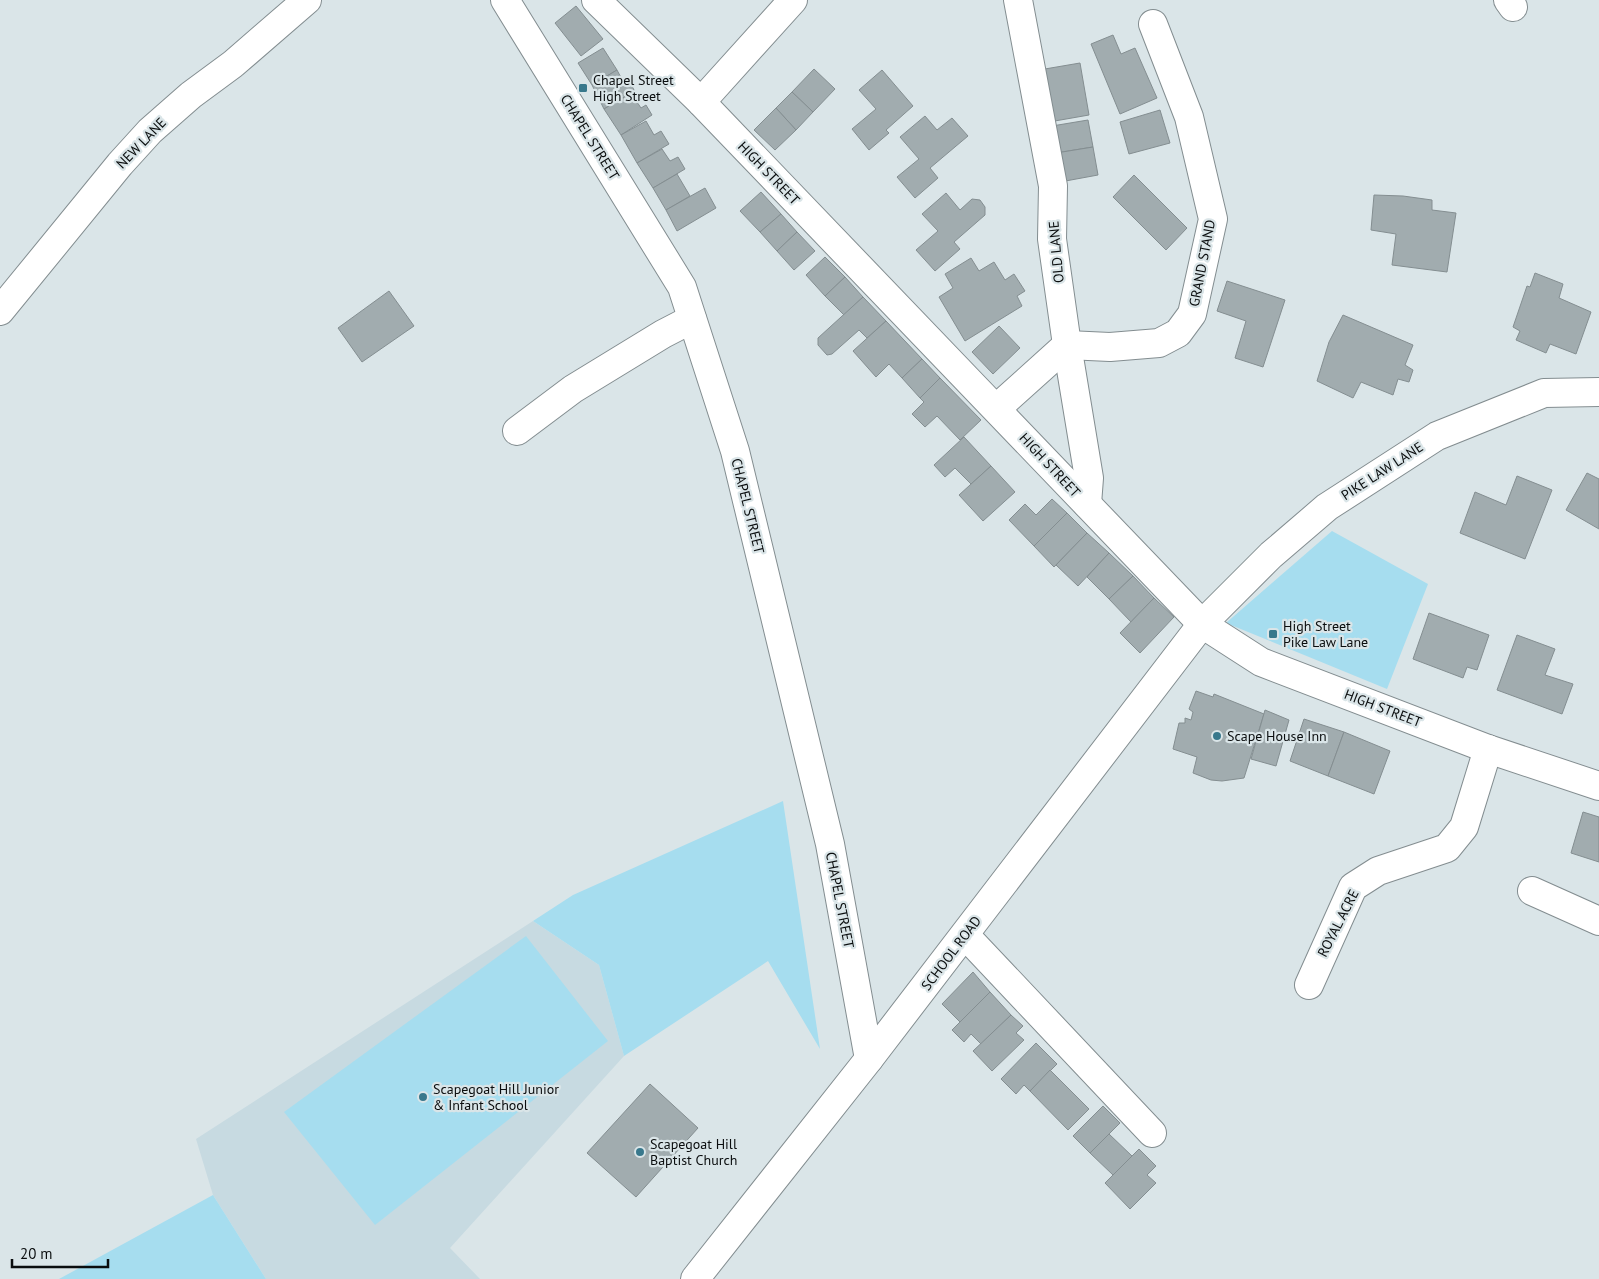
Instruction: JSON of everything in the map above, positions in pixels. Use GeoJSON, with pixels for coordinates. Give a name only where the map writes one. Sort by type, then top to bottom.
{"type":"FeatureCollection","features":[{"type":"Feature","properties":{"kind":"street","name":"NEW LANE"},"geometry":{"type":"LineString","coordinates":[[0,311],[114,171],[150,131],[191,95],[234,64],[307,0]]}},
{"type":"Feature","properties":{"kind":"street","name":"CHAPEL STREET"},"geometry":{"type":"LineString","coordinates":[[505,0],[682,287],[735,451],[830,844],[870,1059]]}},
{"type":"Feature","properties":{"kind":"street","name":"HIGH STREET"},"geometry":{"type":"LineString","coordinates":[[596,0],[701,102],[959,372],[997,408],[1202,624],[1261,662],[1488,749],[1599,786]]}},
{"type":"Feature","properties":{"kind":"street"},"geometry":{"type":"LineString","coordinates":[[701,102],[793,0]]}},
{"type":"Feature","properties":{"kind":"street","name":"OLD LANE"},"geometry":{"type":"LineString","coordinates":[[1018,0],[1053,186],[1052,239],[1089,478],[1087,504]]}},
{"type":"Feature","properties":{"kind":"street","name":"GRAND STAND"},"geometry":{"type":"LineString","coordinates":[[1067,345],[1110,347],[1159,343],[1178,333],[1192,314],[1213,219],[1189,117],[1153,24]]}},
{"type":"Feature","properties":{"kind":"street"},"geometry":{"type":"LineString","coordinates":[[517,431],[573,389],[663,334],[692,319]]}},
{"type":"Feature","properties":{"kind":"street"},"geometry":{"type":"LineString","coordinates":[[997,408],[1067,345]]}},
{"type":"Feature","properties":{"kind":"street","name":"PIKE LAW LANE"},"geometry":{"type":"LineString","coordinates":[[1202,624],[1271,555],[1327,507],[1436,436],[1544,393],[1599,392]]}},
{"type":"Feature","properties":{"kind":"street","name":"SCHOOL ROAD"},"geometry":{"type":"LineString","coordinates":[[695,1279],[870,1059],[1202,624]]}},
{"type":"Feature","properties":{"kind":"street","name":"ROYAL ACRE"},"geometry":{"type":"LineString","coordinates":[[1308,985],[1353,887],[1378,871],[1447,848],[1464,827],[1488,749]]}},
{"type":"Feature","properties":{"kind":"street"},"geometry":{"type":"LineString","coordinates":[[1532,891],[1599,921]]}},
{"type":"Feature","properties":{"kind":"street"},"geometry":{"type":"LineString","coordinates":[[964,934],[1152,1133]]}},
{"type":"Feature","properties":{"kind":"shaded area"},"geometry":{"type":"Polygon","coordinates":[[[1332,531],[1428,584],[1387,689],[1226,623],[1332,531]]]}},
{"type":"Feature","properties":{"kind":"shaded area"},"geometry":{"type":"Polygon","coordinates":[[[783,801],[820,1049],[768,961],[624,1056],[599,965],[533,921],[573,895],[783,801]]]}},
{"type":"Feature","properties":{"kind":"shaded area","name":"Scapegoat Hill Junior & Infant School"},"geometry":{"type":"Polygon","coordinates":[[[533,921],[599,965],[624,1056],[450,1248],[480,1279],[266,1279],[213,1195],[196,1139],[533,921]]]}},
{"type":"Feature","properties":{"kind":"shaded area"},"geometry":{"type":"Polygon","coordinates":[[[526,936],[608,1041],[375,1225],[284,1112],[526,936]]]}},
{"type":"Feature","properties":{"kind":"shaded area"},"geometry":{"type":"Polygon","coordinates":[[[213,1195],[266,1279],[59,1279],[213,1195]]]}},
{"type":"Feature","properties":{"kind":"building"},"geometry":{"type":"Polygon","coordinates":[[[576,6],[603,39],[581,56],[555,23],[576,6]]]}},
{"type":"Feature","properties":{"kind":"building"},"geometry":{"type":"Polygon","coordinates":[[[1113,35],[1121,54],[1135,48],[1157,98],[1120,114],[1091,44],[1113,35]]]}},
{"type":"Feature","properties":{"kind":"building"},"geometry":{"type":"Polygon","coordinates":[[[603,48],[617,70],[592,85],[578,63],[603,48]]]}},
{"type":"Feature","properties":{"kind":"building"},"geometry":{"type":"Polygon","coordinates":[[[1080,63],[1089,115],[1049,122],[1039,70],[1080,63]]]}},
{"type":"Feature","properties":{"kind":"building"},"geometry":{"type":"Polygon","coordinates":[[[814,69],[835,89],[813,112],[792,92],[814,69]]]}},
{"type":"Feature","properties":{"kind":"building"},"geometry":{"type":"Polygon","coordinates":[[[617,70],[625,85],[630,82],[635,92],[604,109],[592,85],[617,70]]]}},
{"type":"Feature","properties":{"kind":"building"},"geometry":{"type":"Polygon","coordinates":[[[882,70],[913,106],[886,130],[889,133],[869,150],[852,129],[876,109],[859,90],[882,70]]]}},
{"type":"Feature","properties":{"kind":"building"},"geometry":{"type":"Polygon","coordinates":[[[792,92],[813,112],[796,130],[776,108],[792,92]]]}},
{"type":"Feature","properties":{"kind":"building"},"geometry":{"type":"Polygon","coordinates":[[[631,93],[641,108],[646,105],[652,115],[621,135],[604,109],[631,93]]]}},
{"type":"Feature","properties":{"kind":"building"},"geometry":{"type":"Polygon","coordinates":[[[776,108],[796,130],[775,150],[754,130],[776,108]]]}},
{"type":"Feature","properties":{"kind":"building"},"geometry":{"type":"Polygon","coordinates":[[[1160,110],[1170,143],[1129,154],[1120,122],[1160,110]]]}},
{"type":"Feature","properties":{"kind":"building"},"geometry":{"type":"Polygon","coordinates":[[[925,116],[937,130],[952,118],[968,136],[930,168],[938,178],[915,198],[897,177],[919,159],[900,137],[925,116]]]}},
{"type":"Feature","properties":{"kind":"building"},"geometry":{"type":"Polygon","coordinates":[[[1088,120],[1093,147],[1056,153],[1052,126],[1088,120]]]}},
{"type":"Feature","properties":{"kind":"building"},"geometry":{"type":"Polygon","coordinates":[[[646,121],[654,135],[661,131],[669,144],[637,163],[621,135],[646,121]]]}},
{"type":"Feature","properties":{"kind":"building"},"geometry":{"type":"Polygon","coordinates":[[[1093,147],[1098,175],[1060,182],[1056,153],[1093,147]]]}},
{"type":"Feature","properties":{"kind":"building"},"geometry":{"type":"Polygon","coordinates":[[[662,149],[670,161],[678,157],[685,169],[653,188],[637,163],[662,149]]]}},
{"type":"Feature","properties":{"kind":"building"},"geometry":{"type":"Polygon","coordinates":[[[677,174],[690,196],[666,210],[653,188],[677,174]]]}},
{"type":"Feature","properties":{"kind":"building"},"geometry":{"type":"Polygon","coordinates":[[[1134,175],[1187,228],[1166,250],[1113,197],[1134,175]]]}},
{"type":"Feature","properties":{"kind":"building"},"geometry":{"type":"Polygon","coordinates":[[[705,188],[716,208],[677,231],[666,210],[705,188]]]}},
{"type":"Feature","properties":{"kind":"building"},"geometry":{"type":"Polygon","coordinates":[[[761,192],[781,214],[760,232],[740,211],[761,192]]]}},
{"type":"Feature","properties":{"kind":"building"},"geometry":{"type":"Polygon","coordinates":[[[946,193],[960,210],[972,199],[980,200],[985,207],[985,215],[954,242],[960,249],[935,271],[916,250],[938,231],[922,214],[946,193]]]}},
{"type":"Feature","properties":{"kind":"building"},"geometry":{"type":"Polygon","coordinates":[[[1374,195],[1432,200],[1432,210],[1456,213],[1447,272],[1392,265],[1396,234],[1371,230],[1374,195]]]}},
{"type":"Feature","properties":{"kind":"building"},"geometry":{"type":"Polygon","coordinates":[[[781,214],[797,232],[777,251],[760,232],[781,214]]]}},
{"type":"Feature","properties":{"kind":"building"},"geometry":{"type":"Polygon","coordinates":[[[797,232],[815,251],[794,270],[777,251],[797,232]]]}},
{"type":"Feature","properties":{"kind":"building"},"geometry":{"type":"Polygon","coordinates":[[[825,257],[845,277],[825,296],[806,275],[825,257]]]}},
{"type":"Feature","properties":{"kind":"building"},"geometry":{"type":"Polygon","coordinates":[[[971,258],[979,271],[994,262],[1005,280],[1014,274],[1025,291],[1017,296],[1022,306],[965,341],[939,297],[953,288],[945,274],[971,258]]]}},
{"type":"Feature","properties":{"kind":"building"},"geometry":{"type":"Polygon","coordinates":[[[1535,273],[1563,284],[1559,298],[1591,312],[1576,354],[1550,344],[1546,353],[1516,340],[1520,331],[1513,327],[1527,286],[1530,287],[1535,273]]]}},
{"type":"Feature","properties":{"kind":"building"},"geometry":{"type":"Polygon","coordinates":[[[845,277],[863,297],[844,315],[825,296],[845,277]]]}},
{"type":"Feature","properties":{"kind":"building"},"geometry":{"type":"Polygon","coordinates":[[[1227,281],[1285,300],[1263,367],[1235,358],[1246,321],[1217,311],[1227,281]]]}},
{"type":"Feature","properties":{"kind":"building"},"geometry":{"type":"Polygon","coordinates":[[[389,291],[414,326],[362,362],[338,328],[389,291]]]}},
{"type":"Feature","properties":{"kind":"building"},"geometry":{"type":"Polygon","coordinates":[[[863,297],[886,321],[867,338],[859,330],[832,354],[827,355],[818,345],[818,338],[863,297]]]}},
{"type":"Feature","properties":{"kind":"building"},"geometry":{"type":"Polygon","coordinates":[[[1343,315],[1413,345],[1405,365],[1413,370],[1409,382],[1398,379],[1393,395],[1361,382],[1353,398],[1317,381],[1329,342],[1343,315]]]}},
{"type":"Feature","properties":{"kind":"building"},"geometry":{"type":"Polygon","coordinates":[[[886,321],[922,359],[902,378],[889,364],[876,377],[853,351],[886,321]]]}},
{"type":"Feature","properties":{"kind":"building"},"geometry":{"type":"Polygon","coordinates":[[[999,326],[1020,348],[993,374],[972,352],[999,326]]]}},
{"type":"Feature","properties":{"kind":"building"},"geometry":{"type":"Polygon","coordinates":[[[922,359],[940,378],[920,398],[902,378],[922,359]]]}},
{"type":"Feature","properties":{"kind":"building"},"geometry":{"type":"Polygon","coordinates":[[[940,378],[981,420],[960,440],[937,416],[925,427],[912,414],[924,402],[920,398],[940,378]]]}},
{"type":"Feature","properties":{"kind":"building"},"geometry":{"type":"Polygon","coordinates":[[[964,437],[991,466],[971,484],[955,468],[945,477],[934,465],[964,437]]]}},
{"type":"Feature","properties":{"kind":"building"},"geometry":{"type":"Polygon","coordinates":[[[991,466],[1015,492],[983,521],[959,495],[991,466]]]}},
{"type":"Feature","properties":{"kind":"building"},"geometry":{"type":"Polygon","coordinates":[[[1587,473],[1599,479],[1599,529],[1566,510],[1587,473]]]}},
{"type":"Feature","properties":{"kind":"building"},"geometry":{"type":"Polygon","coordinates":[[[1517,476],[1552,490],[1525,559],[1460,533],[1475,492],[1506,505],[1517,476]]]}},
{"type":"Feature","properties":{"kind":"building"},"geometry":{"type":"Polygon","coordinates":[[[1052,499],[1067,513],[1034,546],[1009,520],[1025,504],[1036,515],[1052,499]]]}},
{"type":"Feature","properties":{"kind":"building"},"geometry":{"type":"Polygon","coordinates":[[[1067,513],[1087,533],[1054,567],[1034,546],[1067,513]]]}},
{"type":"Feature","properties":{"kind":"building"},"geometry":{"type":"Polygon","coordinates":[[[1087,533],[1109,553],[1078,586],[1056,565],[1087,533]]]}},
{"type":"Feature","properties":{"kind":"building"},"geometry":{"type":"Polygon","coordinates":[[[1109,553],[1133,576],[1109,599],[1087,577],[1109,553]]]}},
{"type":"Feature","properties":{"kind":"building"},"geometry":{"type":"Polygon","coordinates":[[[1133,576],[1154,598],[1131,622],[1109,599],[1133,576]]]}},
{"type":"Feature","properties":{"kind":"building"},"geometry":{"type":"Polygon","coordinates":[[[1154,598],[1174,617],[1140,653],[1120,633],[1154,598]]]}},
{"type":"Feature","properties":{"kind":"building"},"geometry":{"type":"Polygon","coordinates":[[[1429,613],[1489,635],[1477,670],[1467,667],[1463,678],[1413,659],[1429,613]]]}},
{"type":"Feature","properties":{"kind":"building"},"geometry":{"type":"Polygon","coordinates":[[[1517,635],[1555,649],[1545,675],[1573,684],[1562,714],[1497,690],[1517,635]]]}},
{"type":"Feature","properties":{"kind":"building","name":"Scape House Inn"},"geometry":{"type":"Polygon","coordinates":[[[1196,691],[1213,697],[1214,694],[1264,714],[1244,778],[1222,781],[1211,780],[1193,773],[1197,757],[1173,749],[1179,723],[1185,723],[1185,718],[1191,720],[1193,712],[1189,709],[1196,691]]]}},
{"type":"Feature","properties":{"kind":"building"},"geometry":{"type":"Polygon","coordinates":[[[1265,710],[1289,720],[1276,766],[1251,759],[1265,710]]]}},
{"type":"Feature","properties":{"kind":"building"},"geometry":{"type":"Polygon","coordinates":[[[1304,719],[1344,732],[1328,776],[1290,761],[1304,719]]]}},
{"type":"Feature","properties":{"kind":"building"},"geometry":{"type":"Polygon","coordinates":[[[1344,732],[1390,751],[1374,794],[1328,776],[1344,732]]]}},
{"type":"Feature","properties":{"kind":"building"},"geometry":{"type":"Polygon","coordinates":[[[1583,812],[1599,817],[1599,862],[1571,853],[1583,812]]]}},
{"type":"Feature","properties":{"kind":"building"},"geometry":{"type":"Polygon","coordinates":[[[973,972],[990,992],[960,1022],[942,1004],[973,972]]]}},
{"type":"Feature","properties":{"kind":"building"},"geometry":{"type":"Polygon","coordinates":[[[990,992],[1011,1015],[981,1044],[971,1034],[964,1042],[952,1030],[990,992]]]}},
{"type":"Feature","properties":{"kind":"building"},"geometry":{"type":"Polygon","coordinates":[[[1011,1015],[1023,1026],[1016,1033],[1024,1040],[992,1071],[973,1051],[1011,1015]]]}},
{"type":"Feature","properties":{"kind":"building"},"geometry":{"type":"Polygon","coordinates":[[[1036,1043],[1057,1064],[1030,1091],[1024,1085],[1016,1094],[1001,1079],[1036,1043]]]}},
{"type":"Feature","properties":{"kind":"building"},"geometry":{"type":"Polygon","coordinates":[[[1050,1070],[1089,1109],[1068,1130],[1030,1091],[1050,1070]]]}},
{"type":"Feature","properties":{"kind":"building"},"geometry":{"type":"Polygon","coordinates":[[[650,1084],[698,1128],[636,1197],[587,1153],[650,1084]]]}},
{"type":"Feature","properties":{"kind":"building"},"geometry":{"type":"Polygon","coordinates":[[[1103,1106],[1120,1123],[1090,1153],[1073,1136],[1103,1106]]]}},
{"type":"Feature","properties":{"kind":"building"},"geometry":{"type":"Polygon","coordinates":[[[1109,1134],[1132,1156],[1113,1175],[1090,1153],[1109,1134]]]}},
{"type":"Feature","properties":{"kind":"building"},"geometry":{"type":"Polygon","coordinates":[[[1139,1149],[1156,1166],[1147,1175],[1156,1183],[1130,1209],[1105,1183],[1139,1149]]]}},
{"type":"Feature","properties":{"kind":"place","name":"Chapel Street High Street"},"geometry":{"type":"Point","coordinates":[583,88]}},
{"type":"Feature","properties":{"kind":"place","name":"High Street Pike Law Lane"},"geometry":{"type":"Point","coordinates":[1273,634]}},
{"type":"Feature","properties":{"kind":"place","name":"Scape House Inn"},"geometry":{"type":"Point","coordinates":[1217,736]}},
{"type":"Feature","properties":{"kind":"place","name":"Scapegoat Hill Junior & Infant School"},"geometry":{"type":"Point","coordinates":[423,1097]}},
{"type":"Feature","properties":{"kind":"place","name":"Scapegoat Hill Baptist Church"},"geometry":{"type":"Point","coordinates":[640,1152]}}]}
